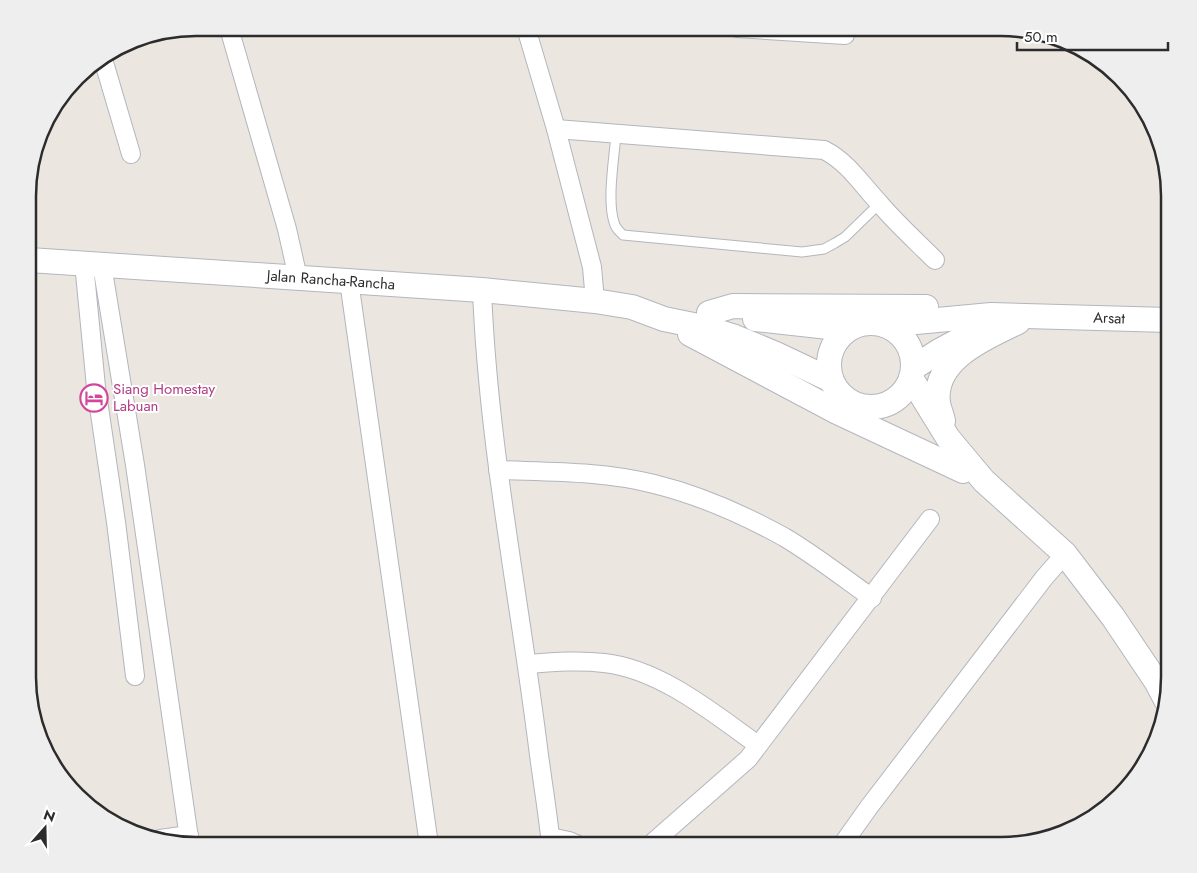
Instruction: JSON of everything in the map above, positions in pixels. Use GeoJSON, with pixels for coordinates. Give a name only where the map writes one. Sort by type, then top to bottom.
{"type":"FeatureCollection","features":[{"type":"Feature","properties":{"kind":"main road","name":"Jalan Rancha-Rancha"},"geometry":{"type":"LineString","coordinates":[[36,260],[482,290],[595,301],[632,307]]}},
{"type":"Feature","properties":{"kind":"main road"},"geometry":{"type":"LineString","coordinates":[[632,307],[664,306],[759,320],[846,329]]}},
{"type":"Feature","properties":{"kind":"main road"},"geometry":{"type":"LineString","coordinates":[[709,313],[733,306],[925,307],[949,308],[991,315]]}},
{"type":"Feature","properties":{"kind":"main road"},"geometry":{"type":"LineString","coordinates":[[632,307],[664,319],[837,412],[974,476]]}},
{"type":"Feature","properties":{"kind":"main road"},"geometry":{"type":"LineString","coordinates":[[884,325],[991,315],[1048,316]]}},
{"type":"Feature","properties":{"kind":"main road"},"geometry":{"type":"LineString","coordinates":[[912,373],[962,338],[993,327],[1048,316]]}},
{"type":"Feature","properties":{"kind":"main road","name":"Arsat"},"geometry":{"type":"LineString","coordinates":[[1048,316],[1160,320]]}},
{"type":"Feature","properties":{"kind":"main road"},"geometry":{"type":"LineString","coordinates":[[664,319],[703,327],[735,337],[830,380]]}},
{"type":"Feature","properties":{"kind":"main road"},"geometry":{"type":"LineString","coordinates":[[874,408],[892,401],[903,393],[912,373],[912,354],[906,341],[897,332],[884,325],[871,322],[858,324],[846,329],[836,340],[830,352],[828,366],[830,380],[837,391],[856,405],[874,408],[974,476],[1064,554],[1113,617],[1160,688]]}},
{"type":"Feature","properties":{"kind":"main road"},"geometry":{"type":"LineString","coordinates":[[948,438],[938,401],[939,388],[950,364],[974,344],[1018,322]]}},
{"type":"Feature","properties":{"kind":"main road"},"geometry":{"type":"LineString","coordinates":[[912,373],[948,438],[974,476]]}},
{"type":"Feature","properties":{"kind":"street"},"geometry":{"type":"LineString","coordinates":[[231,36],[287,229],[298,278]]}},
{"type":"Feature","properties":{"kind":"street"},"geometry":{"type":"LineString","coordinates":[[528,36],[556,129],[592,267],[595,301]]}},
{"type":"Feature","properties":{"kind":"street"},"geometry":{"type":"LineString","coordinates":[[105,65],[131,154]]}},
{"type":"Feature","properties":{"kind":"street"},"geometry":{"type":"LineString","coordinates":[[556,129],[824,150],[834,155],[847,166],[879,204],[935,260]]}},
{"type":"Feature","properties":{"kind":"street"},"geometry":{"type":"LineString","coordinates":[[93,264],[96,387],[116,522],[135,676]]}},
{"type":"Feature","properties":{"kind":"street"},"geometry":{"type":"LineString","coordinates":[[93,264],[135,465],[189,836]]}},
{"type":"Feature","properties":{"kind":"street"},"geometry":{"type":"LineString","coordinates":[[349,281],[428,836]]}},
{"type":"Feature","properties":{"kind":"street"},"geometry":{"type":"LineString","coordinates":[[482,290],[498,470],[528,664],[549,836]]}},
{"type":"Feature","properties":{"kind":"street"},"geometry":{"type":"LineString","coordinates":[[498,470],[610,476],[654,484],[694,496],[785,538],[872,598]]}},
{"type":"Feature","properties":{"kind":"street"},"geometry":{"type":"LineString","coordinates":[[660,837],[748,759],[872,598],[930,519]]}},
{"type":"Feature","properties":{"kind":"street"},"geometry":{"type":"LineString","coordinates":[[848,837],[1064,554]]}},
{"type":"Feature","properties":{"kind":"street"},"geometry":{"type":"LineString","coordinates":[[528,664],[576,660],[607,663],[639,672],[667,683],[758,745]]}},
{"type":"Feature","properties":{"kind":"lane"},"geometry":{"type":"LineString","coordinates":[[616,135],[612,198],[613,221],[622,235],[802,252],[824,249],[844,237],[879,204]]}},
{"type":"Feature","properties":{"kind":"place","name":"Siang Homestay Labuan"},"geometry":{"type":"Point","coordinates":[94,398]}}]}
